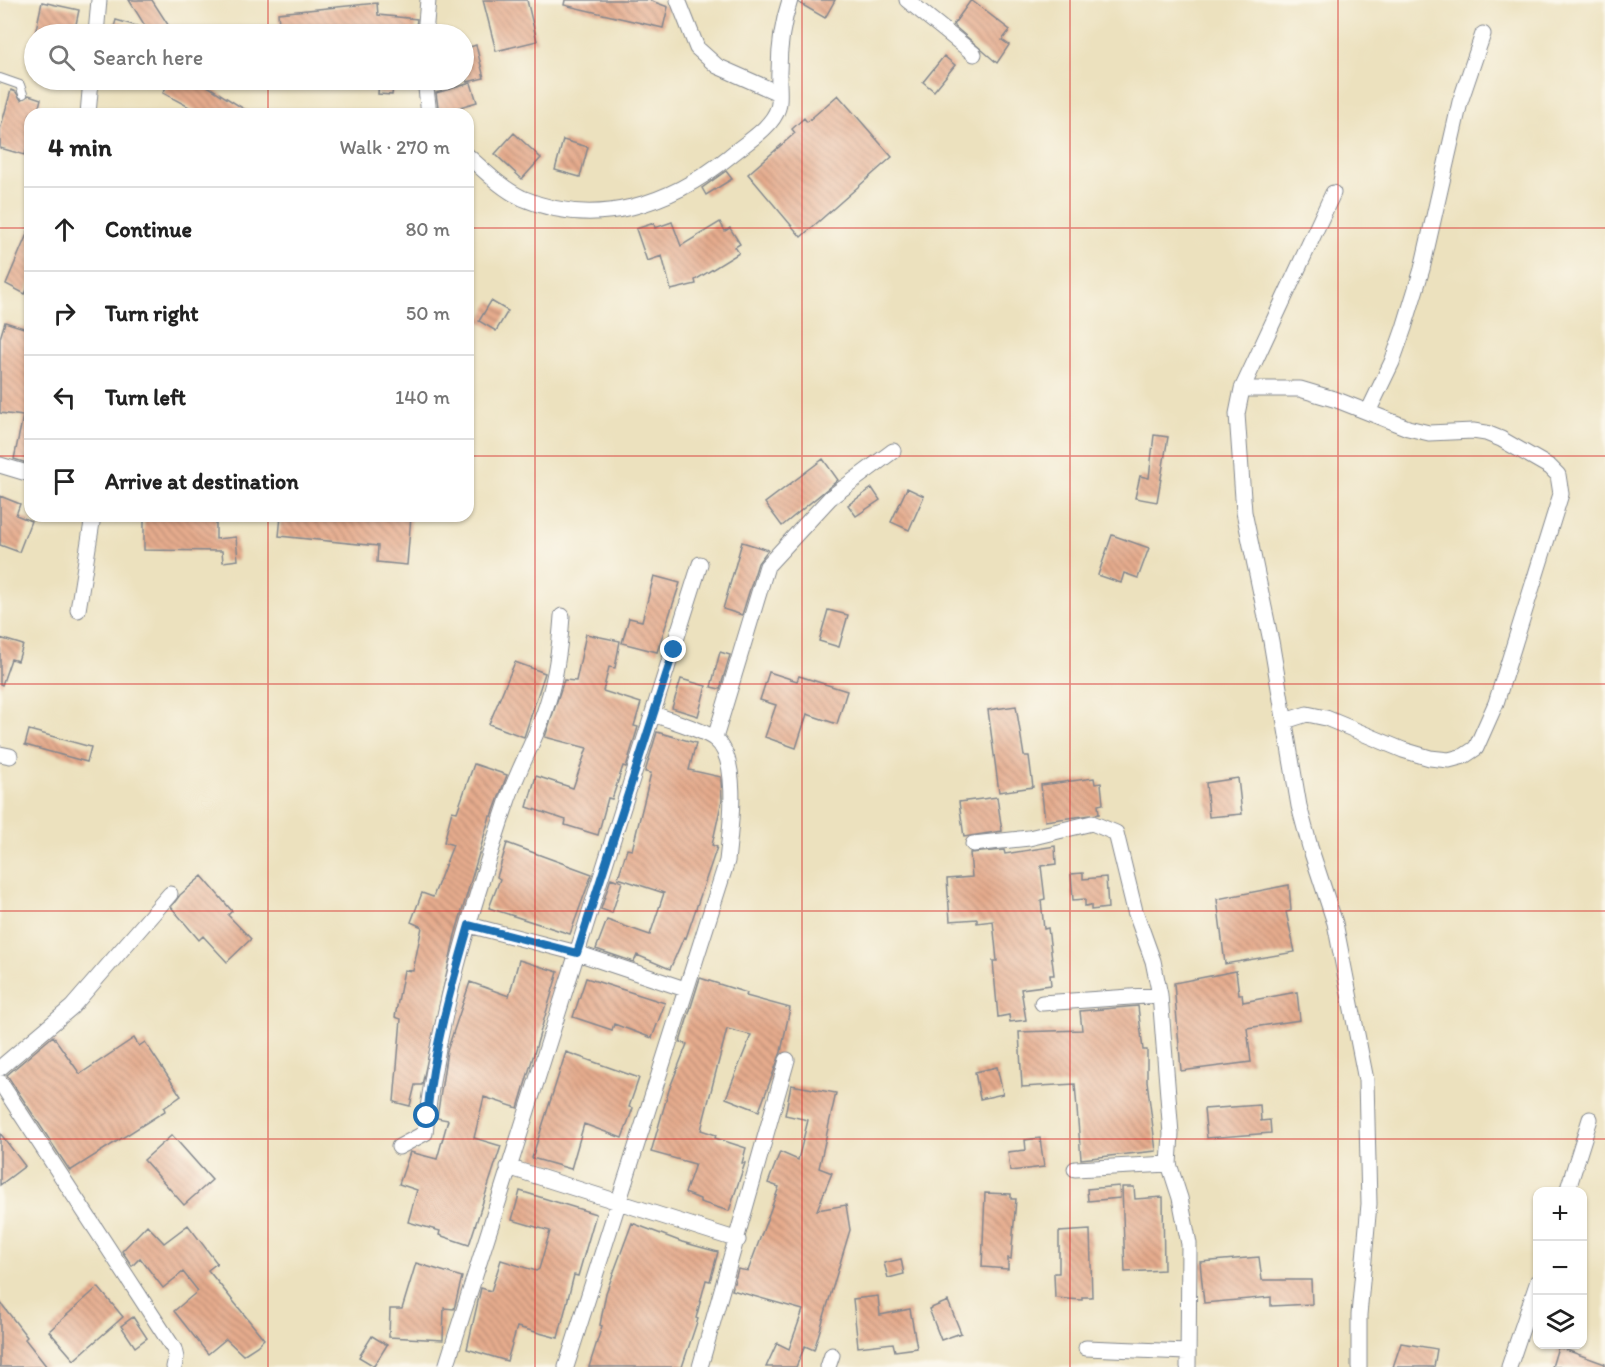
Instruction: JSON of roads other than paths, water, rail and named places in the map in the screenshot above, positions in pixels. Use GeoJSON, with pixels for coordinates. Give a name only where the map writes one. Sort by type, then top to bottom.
{"type":"FeatureCollection","features":[{"type":"Feature","properties":{"kind":"street"},"geometry":{"type":"LineString","coordinates":[[97,24],[99,0]]}},
{"type":"Feature","properties":{"kind":"street"},"geometry":{"type":"LineString","coordinates":[[426,24],[428,0]]}},
{"type":"Feature","properties":{"kind":"street"},"geometry":{"type":"LineString","coordinates":[[678,0],[697,48],[717,66],[778,93]]}},
{"type":"Feature","properties":{"kind":"street"},"geometry":{"type":"LineString","coordinates":[[474,162],[496,182],[522,198],[555,208],[608,213],[638,208],[681,188],[723,162],[766,127],[779,108],[781,30],[790,0]]}},
{"type":"Feature","properties":{"kind":"street"},"geometry":{"type":"LineString","coordinates":[[907,0],[974,54]]}},
{"type":"Feature","properties":{"kind":"street"},"geometry":{"type":"LineString","coordinates":[[1368,412],[1392,362],[1422,269],[1460,102],[1483,34]]}},
{"type":"Feature","properties":{"kind":"street"},"geometry":{"type":"LineString","coordinates":[[89,108],[90,90]]}},
{"type":"Feature","properties":{"kind":"street"},"geometry":{"type":"LineString","coordinates":[[426,90],[428,108]]}},
{"type":"Feature","properties":{"kind":"street"},"geometry":{"type":"LineString","coordinates":[[1333,193],[1242,389],[1237,414],[1244,512],[1285,721],[1299,806],[1310,848],[1335,923],[1366,1080],[1369,1204],[1359,1315],[1359,1367]]}},
{"type":"Feature","properties":{"kind":"street"},"geometry":{"type":"LineString","coordinates":[[1242,389],[1300,389],[1391,422],[1429,433],[1473,431],[1502,439],[1558,475],[1561,494],[1496,704],[1476,748],[1464,756],[1449,760],[1430,758],[1402,750],[1326,718],[1307,714],[1285,721]]}},
{"type":"Feature","properties":{"kind":"street"},"geometry":{"type":"LineString","coordinates":[[715,738],[767,566],[830,498],[893,451]]}},
{"type":"Feature","properties":{"kind":"street"},"geometry":{"type":"LineString","coordinates":[[0,465],[24,472]]}},
{"type":"Feature","properties":{"kind":"street"},"geometry":{"type":"LineString","coordinates":[[78,610],[92,522]]}},
{"type":"Feature","properties":{"kind":"street"},"geometry":{"type":"LineString","coordinates":[[446,1367],[700,564]]}},
{"type":"Feature","properties":{"kind":"street"},"geometry":{"type":"LineString","coordinates":[[399,1147],[425,1133],[439,1043],[451,988],[508,798],[548,702],[559,658],[562,616]]}},
{"type":"Feature","properties":{"kind":"street"},"geometry":{"type":"LineString","coordinates":[[566,1367],[727,861],[733,811],[727,753],[715,738],[654,714]]}},
{"type":"Feature","properties":{"kind":"street"},"geometry":{"type":"LineString","coordinates":[[974,844],[1029,838],[1092,823],[1116,833],[1135,911],[1153,961],[1160,995],[1170,1123],[1169,1164],[1180,1198],[1189,1244],[1188,1359],[1086,1348]]}},
{"type":"Feature","properties":{"kind":"street"},"geometry":{"type":"LineString","coordinates":[[0,1068],[72,1007],[170,894]]}},
{"type":"Feature","properties":{"kind":"street"},"geometry":{"type":"LineString","coordinates":[[469,925],[577,953],[685,989]]}},
{"type":"Feature","properties":{"kind":"street"},"geometry":{"type":"LineString","coordinates":[[1042,1003],[1160,995]]}},
{"type":"Feature","properties":{"kind":"street"},"geometry":{"type":"LineString","coordinates":[[700,1367],[738,1240],[786,1060]]}},
{"type":"Feature","properties":{"kind":"street"},"geometry":{"type":"LineString","coordinates":[[0,1082],[174,1349],[174,1367]]}},
{"type":"Feature","properties":{"kind":"street"},"geometry":{"type":"LineString","coordinates":[[1568,1187],[1590,1119]]}},
{"type":"Feature","properties":{"kind":"street"},"geometry":{"type":"LineString","coordinates":[[1075,1169],[1169,1164]]}},
{"type":"Feature","properties":{"kind":"street"},"geometry":{"type":"LineString","coordinates":[[508,1167],[738,1240]]}},
{"type":"Feature","properties":{"kind":"street"},"geometry":{"type":"LineString","coordinates":[[1509,1367],[1533,1295]]}},
{"type":"Feature","properties":{"kind":"lane"},"geometry":{"type":"LineString","coordinates":[[0,78],[20,86],[23,94]]}}]}
